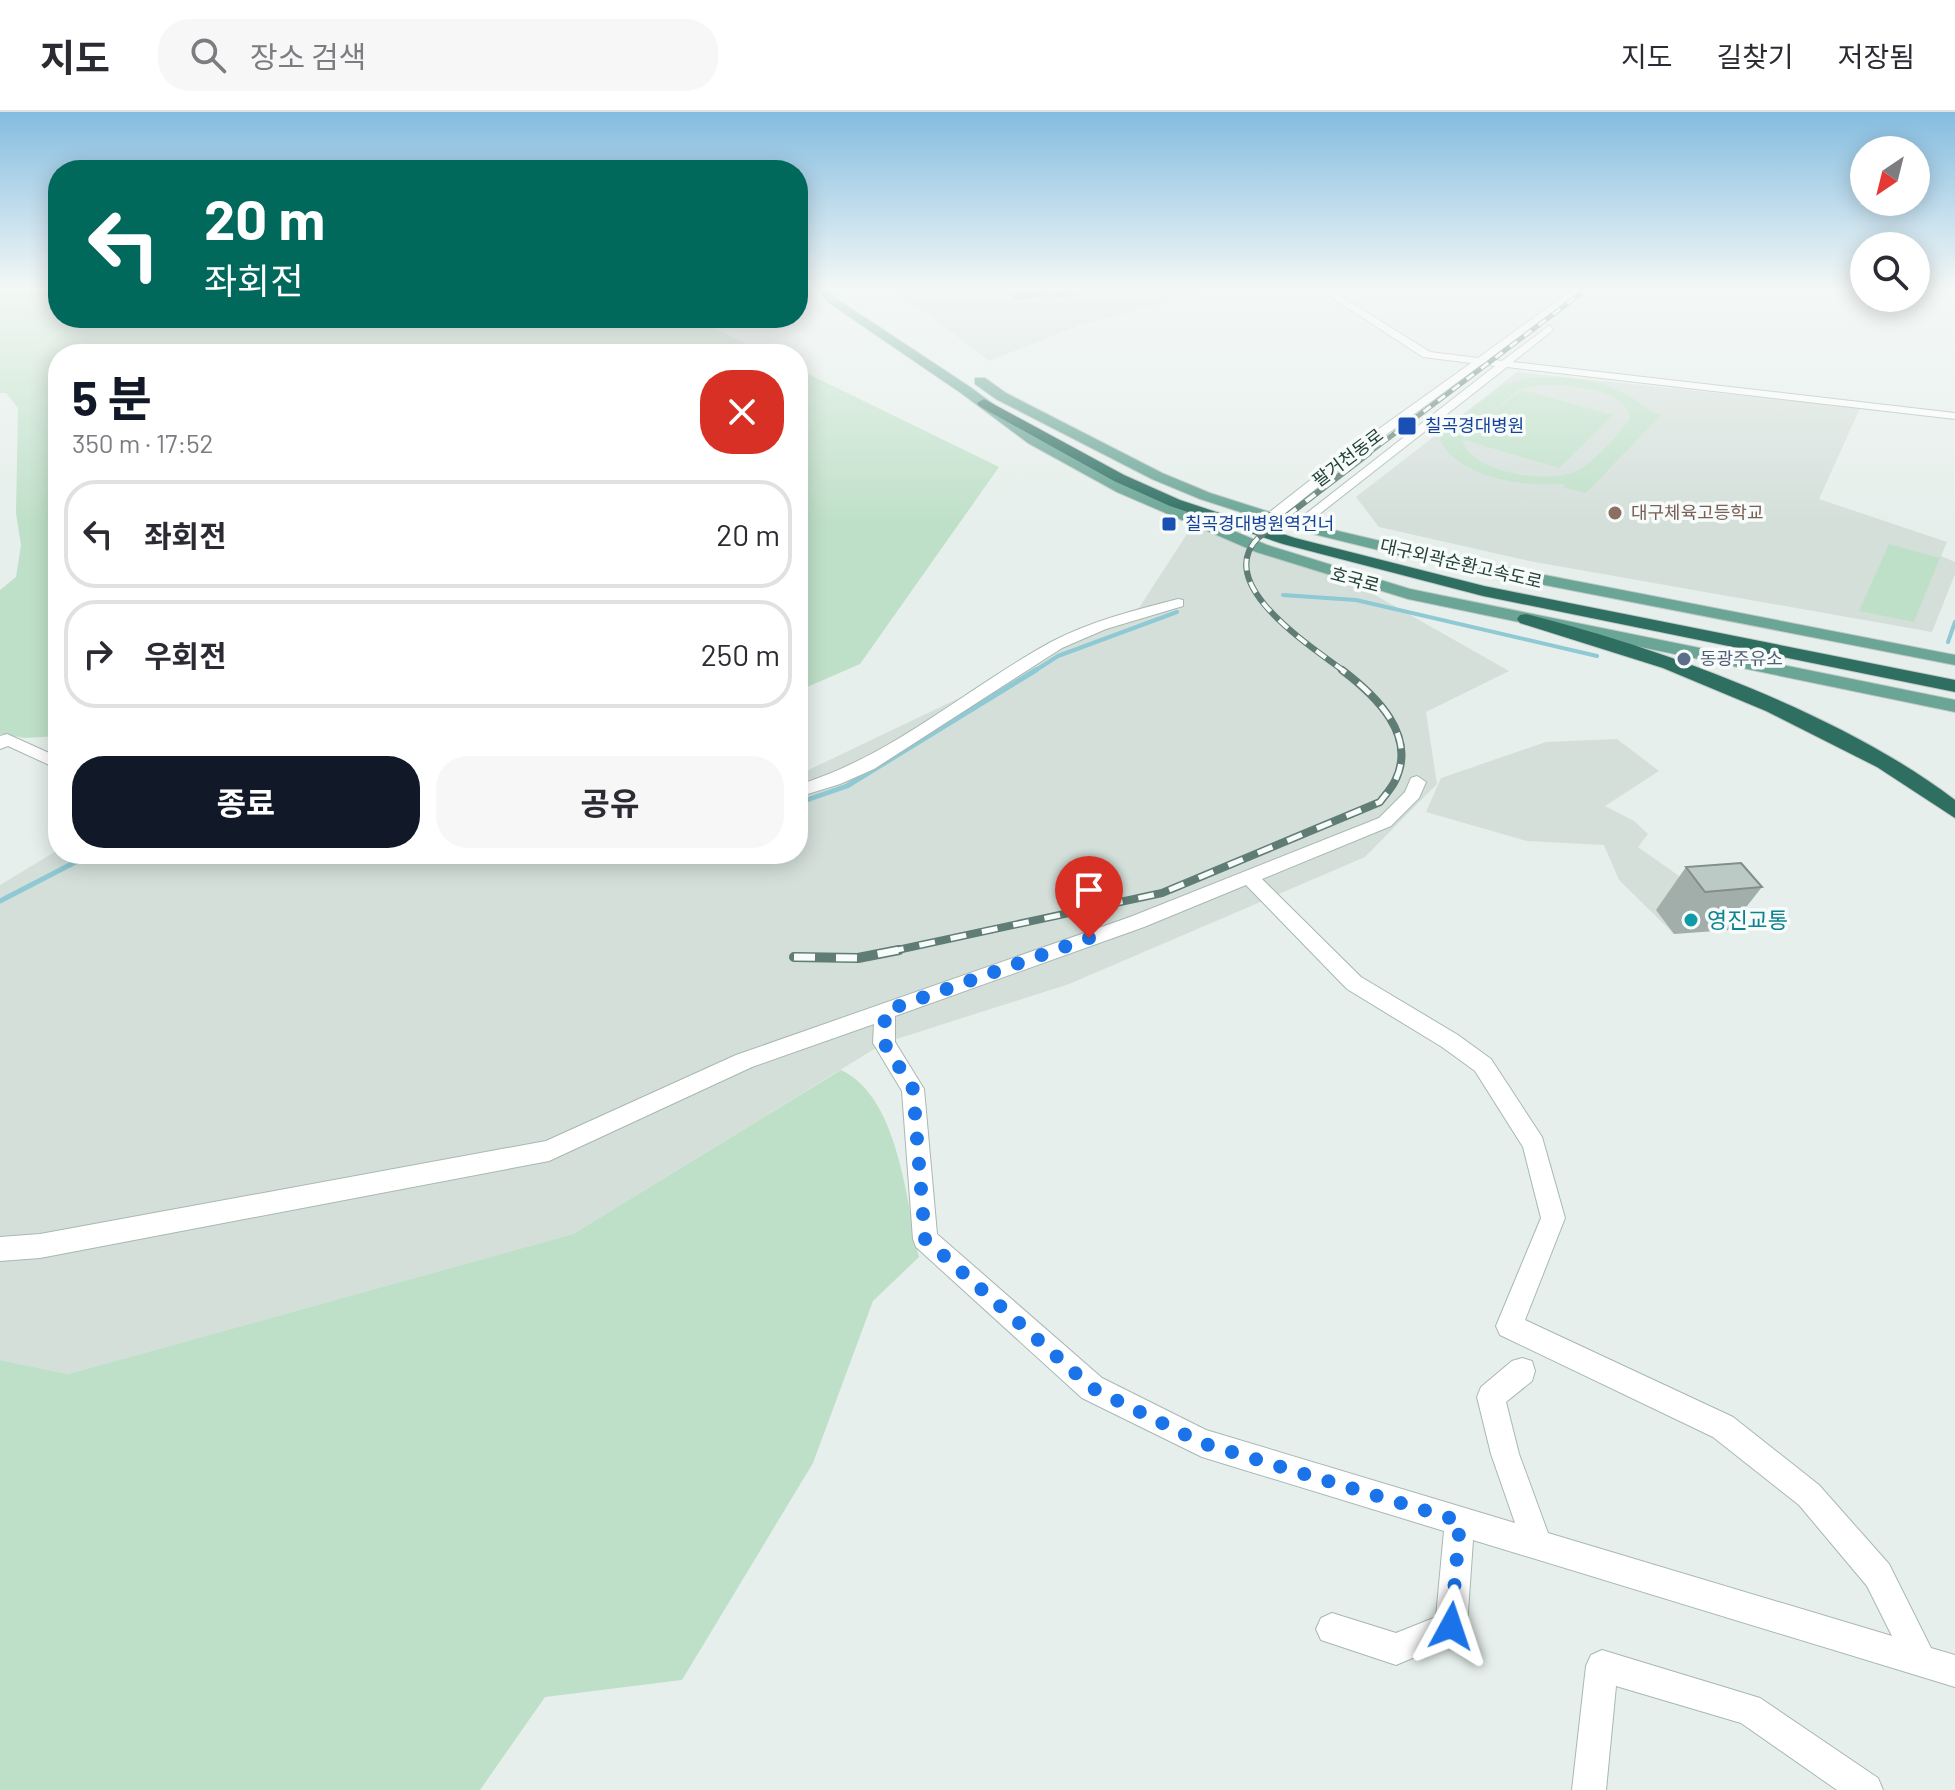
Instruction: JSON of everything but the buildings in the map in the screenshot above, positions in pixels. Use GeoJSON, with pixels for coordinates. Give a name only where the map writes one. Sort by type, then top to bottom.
{"type":"FeatureCollection","features":[{"type":"Feature","properties":{"kind":"highway","name":"대구외곽순환고속도로"},"geometry":{"type":"LineString","coordinates":[[992,399],[1145,478],[1250,520],[1338,548],[1530,593],[1955,674]]}},
{"type":"Feature","properties":{"kind":"highway","name":"대구외곽순환고속도로"},"geometry":{"type":"LineString","coordinates":[[992,399],[1119,478],[1175,503],[1289,541],[1483,591],[1955,686]]}},
{"type":"Feature","properties":{"kind":"highway"},"geometry":{"type":"LineString","coordinates":[[1526,619],[1617,644],[1727,684],[1898,769],[1955,811]]}},
{"type":"Feature","properties":{"kind":"main road","name":"호국로"},"geometry":{"type":"LineString","coordinates":[[939,366],[992,399],[1157,476],[1299,526],[1427,557],[1955,660]]}},
{"type":"Feature","properties":{"kind":"main road","name":"호국로"},"geometry":{"type":"LineString","coordinates":[[967,372],[1041,444],[1114,485],[1214,532],[1369,584],[1955,706]]}},
{"type":"Feature","properties":{"kind":"street","name":"팔거천동로"},"geometry":{"type":"LineString","coordinates":[[1272,517],[1345,459],[1476,366]]}},
{"type":"Feature","properties":{"kind":"street","name":"팔거천동로"},"geometry":{"type":"LineString","coordinates":[[1299,526],[1502,366]]}},
{"type":"Feature","properties":{"kind":"street"},"geometry":{"type":"LineString","coordinates":[[1516,366],[1955,416]]}},
{"type":"Feature","properties":{"kind":"street"},"geometry":{"type":"LineString","coordinates":[[808,787],[890,753],[1054,646],[1096,625],[1178,603]]}},
{"type":"Feature","properties":{"kind":"street"},"geometry":{"type":"LineString","coordinates":[[0,744],[7,739],[48,759]]}},
{"type":"Feature","properties":{"kind":"street"},"geometry":{"type":"LineString","coordinates":[[0,1249],[40,1246],[549,1151],[744,1061],[1137,922],[1385,822],[1413,794],[1417,782]]}},
{"type":"Feature","properties":{"kind":"street"},"geometry":{"type":"LineString","coordinates":[[1249,877],[1354,983],[1450,1041],[1483,1065],[1534,1144],[1553,1218],[1509,1326],[1723,1427],[1809,1495],[1878,1575],[1921,1661]]}},
{"type":"Feature","properties":{"kind":"street"},"geometry":{"type":"LineString","coordinates":[[885,1011],[884,1043],[913,1089],[925,1239],[1092,1388],[1202,1443],[1955,1671]]}},
{"type":"Feature","properties":{"kind":"street"},"geometry":{"type":"LineString","coordinates":[[1522,1371],[1491,1397],[1505,1454],[1537,1544]]}},
{"type":"Feature","properties":{"kind":"street"},"geometry":{"type":"LineString","coordinates":[[1332,1629],[1396,1649],[1451,1626],[1460,1521]]}},
{"type":"Feature","properties":{"kind":"street"},"geometry":{"type":"LineString","coordinates":[[1589,1790],[1602,1666],[1749,1709],[1866,1790]]}},
{"type":"Feature","properties":{"kind":"shaded area","name":"대구체육고등학교"},"geometry":{"type":"Polygon","coordinates":[[[1517,372],[1860,408],[1819,499],[1947,542],[1941,556],[1955,562],[1955,574],[1932,632],[1529,561],[1379,527],[1356,497],[1517,372]]]}},
{"type":"Feature","properties":{"kind":"shaded area"},"geometry":{"type":"Polygon","coordinates":[[[1191,523],[1361,587],[1509,671],[1426,712],[1437,784],[1365,857],[1069,984],[884,1043],[573,1234],[68,1374],[0,1360],[0,885],[48,856],[48,864],[808,864],[808,770],[1135,614],[1191,523]]]}},
{"type":"Feature","properties":{"kind":"shaded area","name":"영진교통"},"geometry":{"type":"Polygon","coordinates":[[[1617,739],[1659,771],[1605,806],[1634,821],[1648,834],[1638,847],[1699,890],[1728,930],[1674,934],[1619,880],[1604,845],[1527,841],[1426,812],[1441,778],[1546,742],[1617,739]]]}},
{"type":"Feature","properties":{"kind":"green space"},"geometry":{"type":"Polygon","coordinates":[[[0,366],[48,366],[48,737],[25,738],[0,734],[0,590],[16,577],[21,545],[16,513],[18,408],[6,393],[0,393],[0,366]]]}},
{"type":"Feature","properties":{"kind":"green space"},"geometry":{"type":"Polygon","coordinates":[[[808,374],[999,467],[860,664],[808,687],[808,374]]]}},
{"type":"Feature","properties":{"kind":"green space"},"geometry":{"type":"Polygon","coordinates":[[[1529,378],[1581,380],[1618,390],[1661,415],[1586,493],[1563,487],[1565,484],[1513,482],[1462,464],[1440,440],[1443,432],[1501,386],[1529,378]],[[1546,385],[1518,390],[1481,421],[1522,390],[1613,415],[1559,468],[1465,440],[1464,435],[1463,443],[1471,454],[1483,463],[1518,474],[1554,476],[1570,473],[1595,458],[1630,419],[1626,408],[1618,400],[1605,394],[1591,389],[1546,385]]]}},
{"type":"Feature","properties":{"kind":"green space"},"geometry":{"type":"Polygon","coordinates":[[[1889,544],[1940,558],[1914,622],[1859,611],[1889,544]]]}},
{"type":"Feature","properties":{"kind":"green space"},"geometry":{"type":"Polygon","coordinates":[[[841,1070],[860,1083],[876,1103],[888,1126],[904,1180],[919,1257],[873,1301],[813,1463],[682,1680],[545,1697],[480,1790],[0,1790],[0,1360],[68,1374],[573,1234],[841,1070]]]}},
{"type":"Feature","properties":{"kind":"waterway"},"geometry":{"type":"LineString","coordinates":[[1283,595],[1356,600],[1597,656]]}},
{"type":"Feature","properties":{"kind":"waterway"},"geometry":{"type":"LineString","coordinates":[[1033,672],[1058,656],[1177,612]]}},
{"type":"Feature","properties":{"kind":"waterway"},"geometry":{"type":"LineString","coordinates":[[1948,642],[1955,622]]}},
{"type":"Feature","properties":{"kind":"waterway"},"geometry":{"type":"LineString","coordinates":[[808,800],[847,786],[1036,670]]}},
{"type":"Feature","properties":{"kind":"waterway"},"geometry":{"type":"LineString","coordinates":[[0,901],[72,864]]}},
{"type":"Feature","properties":{"kind":"railway"},"geometry":{"type":"LineString","coordinates":[[1366,455],[1484,366]]}},
{"type":"Feature","properties":{"kind":"railway"},"geometry":{"type":"LineString","coordinates":[[1345,672],[1273,614],[1257,595],[1248,575],[1247,556],[1258,538],[1369,453]]}},
{"type":"Feature","properties":{"kind":"railway"},"geometry":{"type":"LineString","coordinates":[[888,952],[1162,893],[1380,802],[1395,781],[1401,764],[1397,732],[1379,704],[1342,670]]}},
{"type":"Feature","properties":{"kind":"railway"},"geometry":{"type":"LineString","coordinates":[[794,957],[858,958],[899,950]]}},
{"type":"Feature","properties":{"kind":"place","name":"칠곡경대병원"},"geometry":{"type":"Point","coordinates":[1407,426]}},
{"type":"Feature","properties":{"kind":"place","name":"대구체육고등학교"},"geometry":{"type":"Point","coordinates":[1615,513]}},
{"type":"Feature","properties":{"kind":"place","name":"칠곡경대병원역건너"},"geometry":{"type":"Point","coordinates":[1169,524]}},
{"type":"Feature","properties":{"kind":"place","name":"동광주유소"},"geometry":{"type":"Point","coordinates":[1684,659]}},
{"type":"Feature","properties":{"kind":"place","name":"영진교통"},"geometry":{"type":"Point","coordinates":[1691,920]}},
{"type":"Feature","properties":{"kind":"route"},"geometry":{"type":"LineString","coordinates":[[1089,938],[885,1011],[884,1043],[913,1089],[925,1239],[1092,1388],[1202,1443],[1460,1521],[1451,1626]]}}]}
